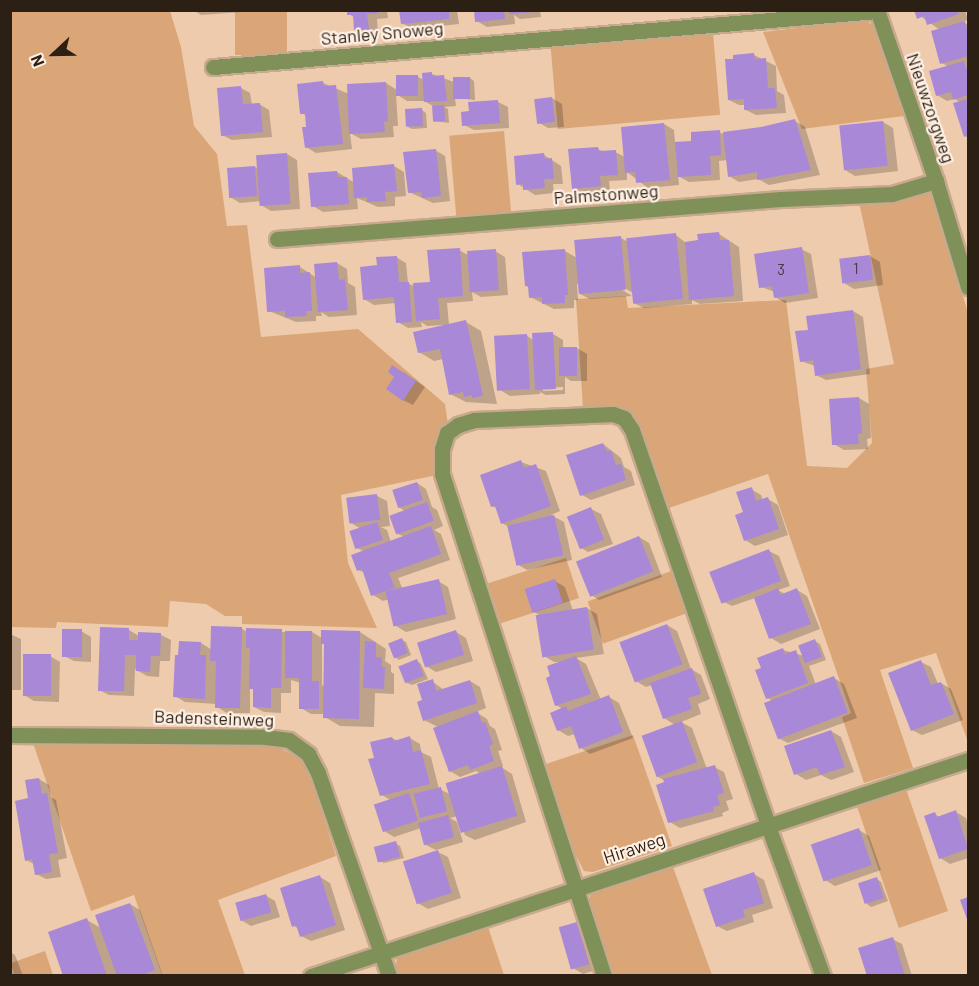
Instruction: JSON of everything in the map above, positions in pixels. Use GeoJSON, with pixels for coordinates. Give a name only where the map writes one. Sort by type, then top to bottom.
{"type":"FeatureCollection","features":[{"type":"Feature","properties":{"kind":"street","name":"Stanley Snoweg"},"geometry":{"type":"LineString","coordinates":[[213,67],[877,11]]}},
{"type":"Feature","properties":{"kind":"street","name":"Nieuwzorgweg"},"geometry":{"type":"LineString","coordinates":[[877,11],[936,181],[969,287]]}},
{"type":"Feature","properties":{"kind":"street","name":"Palmstonweg"},"geometry":{"type":"LineString","coordinates":[[277,239],[781,199],[892,194],[936,181]]}},
{"type":"Feature","properties":{"kind":"street"},"geometry":{"type":"LineString","coordinates":[[604,975],[442,474],[442,449],[447,433],[458,425],[485,419],[613,414],[624,418],[632,430],[768,826],[823,975]]}},
{"type":"Feature","properties":{"kind":"street","name":"Badensteinweg"},"geometry":{"type":"LineString","coordinates":[[10,735],[266,737],[289,740],[308,754],[318,772],[389,975]]}},
{"type":"Feature","properties":{"kind":"street","name":"Hiraweg"},"geometry":{"type":"LineString","coordinates":[[311,975],[969,760]]}},
{"type":"Feature","properties":{"kind":"shaded area"},"geometry":{"type":"Polygon","coordinates":[[[11,11],[170,11],[181,47],[194,126],[217,154],[227,226],[247,225],[261,337],[358,329],[445,404],[448,425],[437,475],[341,495],[348,563],[377,628],[242,624],[242,616],[225,616],[206,604],[170,601],[168,627],[57,622],[56,628],[11,627],[11,11]]]}},
{"type":"Feature","properties":{"kind":"shaded area"},"geometry":{"type":"Polygon","coordinates":[[[235,11],[287,11],[287,55],[235,55],[235,11]]]}},
{"type":"Feature","properties":{"kind":"shaded area"},"geometry":{"type":"Polygon","coordinates":[[[864,20],[874,25],[904,116],[802,129],[763,32],[864,20]]]}},
{"type":"Feature","properties":{"kind":"shaded area"},"geometry":{"type":"Polygon","coordinates":[[[713,33],[720,115],[558,129],[551,47],[713,33]]]}},
{"type":"Feature","properties":{"kind":"shaded area"},"geometry":{"type":"Polygon","coordinates":[[[504,131],[511,214],[456,218],[449,136],[504,131]]]}},
{"type":"Feature","properties":{"kind":"shaded area"},"geometry":{"type":"Polygon","coordinates":[[[925,192],[933,195],[968,313],[968,742],[936,653],[880,670],[913,768],[864,783],[842,717],[851,713],[768,474],[666,509],[640,426],[630,415],[617,409],[583,408],[576,299],[626,296],[628,308],[786,300],[807,466],[847,468],[872,443],[866,369],[894,364],[859,202],[925,192]]]}},
{"type":"Feature","properties":{"kind":"shaded area"},"geometry":{"type":"Polygon","coordinates":[[[566,558],[579,598],[501,623],[488,583],[566,558]]]}},
{"type":"Feature","properties":{"kind":"shaded area"},"geometry":{"type":"Polygon","coordinates":[[[674,570],[689,612],[603,644],[588,601],[674,570]]]}},
{"type":"Feature","properties":{"kind":"shaded area"},"geometry":{"type":"Polygon","coordinates":[[[633,735],[672,846],[593,872],[584,871],[570,845],[543,765],[633,735]]]}},
{"type":"Feature","properties":{"kind":"shaded area"},"geometry":{"type":"Polygon","coordinates":[[[33,743],[280,748],[302,760],[308,770],[336,856],[218,900],[245,975],[162,975],[134,895],[91,911],[33,743]]]}},
{"type":"Feature","properties":{"kind":"shaded area"},"geometry":{"type":"Polygon","coordinates":[[[906,789],[948,911],[899,928],[857,806],[906,789]]]}},
{"type":"Feature","properties":{"kind":"shaded area"},"geometry":{"type":"Polygon","coordinates":[[[673,867],[712,975],[610,975],[588,904],[589,898],[593,892],[673,867]]]}},
{"type":"Feature","properties":{"kind":"shaded area"},"geometry":{"type":"Polygon","coordinates":[[[488,927],[504,975],[394,976],[397,958],[403,954],[488,927]]]}},
{"type":"Feature","properties":{"kind":"shaded area"},"geometry":{"type":"Polygon","coordinates":[[[45,951],[53,975],[14,975],[11,963],[45,951]]]}},
{"type":"Feature","properties":{"kind":"building"},"geometry":{"type":"Polygon","coordinates":[[[347,10],[378,10],[378,13],[367,14],[369,29],[354,30],[353,15],[347,15],[347,10]]]}},
{"type":"Feature","properties":{"kind":"building"},"geometry":{"type":"Polygon","coordinates":[[[399,10],[449,10],[449,19],[401,24],[399,10]]]}},
{"type":"Feature","properties":{"kind":"building"},"geometry":{"type":"Polygon","coordinates":[[[474,10],[504,10],[505,19],[475,22],[474,10]]]}},
{"type":"Feature","properties":{"kind":"building"},"geometry":{"type":"Polygon","coordinates":[[[509,10],[534,10],[534,12],[509,14],[509,10]]]}},
{"type":"Feature","properties":{"kind":"building"},"geometry":{"type":"Polygon","coordinates":[[[914,10],[957,10],[959,14],[927,25],[924,16],[917,19],[914,10]]]}},
{"type":"Feature","properties":{"kind":"building"},"geometry":{"type":"Polygon","coordinates":[[[965,21],[968,34],[968,56],[940,64],[931,31],[965,21]]]}},
{"type":"Feature","properties":{"kind":"building"},"geometry":{"type":"Polygon","coordinates":[[[754,53],[755,59],[766,58],[768,88],[775,88],[777,108],[744,110],[744,99],[728,100],[725,59],[733,59],[733,55],[754,53]]]}},
{"type":"Feature","properties":{"kind":"building"},"geometry":{"type":"Polygon","coordinates":[[[964,61],[966,68],[968,67],[968,95],[953,100],[951,92],[936,96],[929,71],[964,61]]]}},
{"type":"Feature","properties":{"kind":"building"},"geometry":{"type":"Polygon","coordinates":[[[432,72],[432,76],[444,75],[447,101],[424,102],[422,73],[432,72]]]}},
{"type":"Feature","properties":{"kind":"building"},"geometry":{"type":"Polygon","coordinates":[[[396,75],[418,75],[418,96],[396,96],[396,75]]]}},
{"type":"Feature","properties":{"kind":"building"},"geometry":{"type":"Polygon","coordinates":[[[453,77],[470,77],[470,99],[453,99],[453,77]]]}},
{"type":"Feature","properties":{"kind":"building"},"geometry":{"type":"Polygon","coordinates":[[[323,81],[324,86],[336,85],[343,144],[305,148],[302,127],[306,127],[305,114],[300,114],[297,84],[323,81]]]}},
{"type":"Feature","properties":{"kind":"building"},"geometry":{"type":"Polygon","coordinates":[[[386,82],[388,121],[384,122],[385,132],[349,134],[347,84],[386,82]]]}},
{"type":"Feature","properties":{"kind":"building"},"geometry":{"type":"Polygon","coordinates":[[[241,86],[243,104],[260,103],[263,132],[221,136],[217,88],[241,86]]]}},
{"type":"Feature","properties":{"kind":"building"},"geometry":{"type":"Polygon","coordinates":[[[552,97],[555,122],[537,124],[534,99],[552,97]]]}},
{"type":"Feature","properties":{"kind":"building"},"geometry":{"type":"Polygon","coordinates":[[[968,99],[968,135],[964,137],[953,103],[968,99]]]}},
{"type":"Feature","properties":{"kind":"building"},"geometry":{"type":"Polygon","coordinates":[[[498,100],[500,123],[462,126],[461,112],[469,111],[468,102],[498,100]]]}},
{"type":"Feature","properties":{"kind":"building"},"geometry":{"type":"Polygon","coordinates":[[[444,105],[445,121],[433,122],[432,106],[444,105]]]}},
{"type":"Feature","properties":{"kind":"building"},"geometry":{"type":"Polygon","coordinates":[[[422,108],[423,126],[406,127],[405,109],[422,108]]]}},
{"type":"Feature","properties":{"kind":"building"},"geometry":{"type":"Polygon","coordinates":[[[795,119],[811,170],[757,180],[757,172],[728,177],[723,132],[761,127],[795,119]]]}},
{"type":"Feature","properties":{"kind":"building"},"geometry":{"type":"Polygon","coordinates":[[[883,121],[888,166],[844,170],[839,126],[883,121]]]}},
{"type":"Feature","properties":{"kind":"building"},"geometry":{"type":"Polygon","coordinates":[[[664,123],[670,180],[636,183],[635,172],[625,173],[621,127],[664,123]]]}},
{"type":"Feature","properties":{"kind":"building"},"geometry":{"type":"Polygon","coordinates":[[[720,130],[721,155],[710,156],[711,175],[678,177],[675,142],[691,141],[691,132],[720,130]]]}},
{"type":"Feature","properties":{"kind":"building"},"geometry":{"type":"Polygon","coordinates":[[[598,147],[599,151],[616,150],[618,175],[600,176],[601,186],[572,189],[568,149],[598,147]]]}},
{"type":"Feature","properties":{"kind":"building"},"geometry":{"type":"Polygon","coordinates":[[[436,149],[441,196],[422,198],[421,192],[408,193],[403,152],[436,149]]]}},
{"type":"Feature","properties":{"kind":"building"},"geometry":{"type":"Polygon","coordinates":[[[287,153],[291,204],[260,206],[256,155],[287,153]]]}},
{"type":"Feature","properties":{"kind":"building"},"geometry":{"type":"Polygon","coordinates":[[[544,153],[545,159],[552,158],[554,179],[544,179],[545,188],[523,190],[523,184],[516,185],[514,156],[544,153]]]}},
{"type":"Feature","properties":{"kind":"building"},"geometry":{"type":"Polygon","coordinates":[[[394,164],[397,191],[385,192],[386,201],[367,202],[367,197],[354,198],[352,168],[394,164]]]}},
{"type":"Feature","properties":{"kind":"building"},"geometry":{"type":"Polygon","coordinates":[[[255,166],[257,196],[229,198],[227,168],[255,166]]]}},
{"type":"Feature","properties":{"kind":"building"},"geometry":{"type":"Polygon","coordinates":[[[337,171],[338,177],[347,177],[349,204],[311,207],[308,173],[337,171]]]}},
{"type":"Feature","properties":{"kind":"building"},"geometry":{"type":"Polygon","coordinates":[[[719,232],[720,240],[729,240],[734,296],[689,300],[685,242],[698,240],[697,234],[719,232]]]}},
{"type":"Feature","properties":{"kind":"building"},"geometry":{"type":"Polygon","coordinates":[[[676,233],[683,299],[633,304],[626,238],[676,233]]]}},
{"type":"Feature","properties":{"kind":"building"},"geometry":{"type":"Polygon","coordinates":[[[621,236],[626,290],[579,294],[574,240],[621,236]]]}},
{"type":"Feature","properties":{"kind":"building"},"geometry":{"type":"Polygon","coordinates":[[[802,247],[809,293],[774,298],[772,286],[759,288],[754,254],[802,247]]]}},
{"type":"Feature","properties":{"kind":"building"},"geometry":{"type":"Polygon","coordinates":[[[460,248],[463,296],[438,298],[440,319],[416,321],[413,283],[430,282],[427,250],[460,248]]]}},
{"type":"Feature","properties":{"kind":"building"},"geometry":{"type":"Polygon","coordinates":[[[496,249],[499,290],[470,292],[467,251],[496,249]]]}},
{"type":"Feature","properties":{"kind":"building"},"geometry":{"type":"Polygon","coordinates":[[[565,249],[568,295],[565,295],[565,303],[542,304],[542,297],[529,298],[528,286],[525,286],[522,252],[565,249]]]}},
{"type":"Feature","properties":{"kind":"building"},"geometry":{"type":"Polygon","coordinates":[[[870,255],[873,280],[842,284],[839,259],[870,255]]]}},
{"type":"Feature","properties":{"kind":"building"},"geometry":{"type":"Polygon","coordinates":[[[397,256],[399,282],[409,282],[412,322],[396,323],[394,297],[363,300],[360,267],[377,265],[376,257],[397,256]]]}},
{"type":"Feature","properties":{"kind":"building"},"geometry":{"type":"Polygon","coordinates":[[[337,262],[339,280],[345,279],[348,310],[318,312],[314,264],[337,262]]]}},
{"type":"Feature","properties":{"kind":"building"},"geometry":{"type":"Polygon","coordinates":[[[300,265],[300,273],[310,272],[312,311],[306,311],[307,316],[285,317],[285,311],[267,312],[264,268],[300,265]]]}},
{"type":"Feature","properties":{"kind":"building"},"geometry":{"type":"Polygon","coordinates":[[[853,310],[861,369],[815,376],[813,360],[800,362],[795,331],[808,330],[806,316],[853,310]]]}},
{"type":"Feature","properties":{"kind":"building"},"geometry":{"type":"Polygon","coordinates":[[[466,320],[483,396],[472,398],[472,395],[464,397],[463,392],[449,395],[440,349],[418,353],[413,332],[466,320]]]}},
{"type":"Feature","properties":{"kind":"building"},"geometry":{"type":"Polygon","coordinates":[[[553,332],[556,389],[535,390],[532,333],[553,332]]]}},
{"type":"Feature","properties":{"kind":"building"},"geometry":{"type":"Polygon","coordinates":[[[527,334],[530,389],[497,391],[494,336],[527,334]]]}},
{"type":"Feature","properties":{"kind":"building"},"geometry":{"type":"Polygon","coordinates":[[[559,347],[577,347],[577,376],[559,376],[559,347]]]}},
{"type":"Feature","properties":{"kind":"building"},"geometry":{"type":"Polygon","coordinates":[[[392,365],[416,381],[403,401],[386,389],[394,377],[388,372],[392,365]]]}},
{"type":"Feature","properties":{"kind":"building"},"geometry":{"type":"Polygon","coordinates":[[[859,397],[862,433],[858,434],[859,444],[832,445],[829,399],[859,397]]]}},
{"type":"Feature","properties":{"kind":"building"},"geometry":{"type":"Polygon","coordinates":[[[603,443],[607,452],[611,450],[616,465],[621,464],[626,480],[580,496],[566,455],[603,443]]]}},
{"type":"Feature","properties":{"kind":"building"},"geometry":{"type":"Polygon","coordinates":[[[521,460],[524,468],[536,464],[551,506],[501,524],[495,506],[491,507],[480,475],[521,460]]]}},
{"type":"Feature","properties":{"kind":"building"},"geometry":{"type":"Polygon","coordinates":[[[417,482],[423,500],[398,508],[392,490],[417,482]]]}},
{"type":"Feature","properties":{"kind":"building"},"geometry":{"type":"Polygon","coordinates":[[[752,487],[756,501],[768,497],[779,529],[744,541],[735,515],[743,512],[736,492],[752,487]]]}},
{"type":"Feature","properties":{"kind":"building"},"geometry":{"type":"Polygon","coordinates":[[[377,494],[380,520],[349,524],[346,498],[377,494]]]}},
{"type":"Feature","properties":{"kind":"building"},"geometry":{"type":"Polygon","coordinates":[[[427,502],[434,521],[396,534],[389,516],[427,502]]]}},
{"type":"Feature","properties":{"kind":"building"},"geometry":{"type":"Polygon","coordinates":[[[591,507],[604,539],[580,549],[567,517],[591,507]]]}},
{"type":"Feature","properties":{"kind":"building"},"geometry":{"type":"Polygon","coordinates":[[[554,515],[563,555],[516,566],[507,526],[554,515]]]}},
{"type":"Feature","properties":{"kind":"building"},"geometry":{"type":"Polygon","coordinates":[[[377,522],[383,540],[355,549],[349,531],[377,522]]]}},
{"type":"Feature","properties":{"kind":"building"},"geometry":{"type":"Polygon","coordinates":[[[431,526],[441,554],[389,573],[395,588],[371,596],[362,569],[357,571],[351,555],[431,526]]]}},
{"type":"Feature","properties":{"kind":"building"},"geometry":{"type":"Polygon","coordinates":[[[639,536],[653,571],[590,597],[576,561],[639,536]]]}},
{"type":"Feature","properties":{"kind":"building"},"geometry":{"type":"Polygon","coordinates":[[[769,549],[781,581],[721,604],[709,572],[769,549]]]}},
{"type":"Feature","properties":{"kind":"building"},"geometry":{"type":"Polygon","coordinates":[[[439,579],[447,614],[394,626],[385,591],[439,579]]]}},
{"type":"Feature","properties":{"kind":"building"},"geometry":{"type":"Polygon","coordinates":[[[555,579],[563,603],[532,613],[525,589],[555,579]]]}},
{"type":"Feature","properties":{"kind":"building"},"geometry":{"type":"Polygon","coordinates":[[[778,588],[780,595],[797,588],[811,624],[769,639],[754,598],[778,588]]]}},
{"type":"Feature","properties":{"kind":"building"},"geometry":{"type":"Polygon","coordinates":[[[587,607],[594,649],[542,658],[536,615],[587,607]]]}},
{"type":"Feature","properties":{"kind":"building"},"geometry":{"type":"Polygon","coordinates":[[[667,624],[682,664],[635,682],[619,642],[667,624]]]}},
{"type":"Feature","properties":{"kind":"building"},"geometry":{"type":"Polygon","coordinates":[[[211,626],[242,627],[240,708],[215,708],[216,661],[210,661],[211,626]]]}},
{"type":"Feature","properties":{"kind":"building"},"geometry":{"type":"Polygon","coordinates":[[[100,627],[129,628],[129,640],[138,640],[138,632],[161,633],[160,656],[151,656],[150,672],[136,671],[136,655],[125,655],[124,691],[98,691],[100,627]]]}},
{"type":"Feature","properties":{"kind":"building"},"geometry":{"type":"Polygon","coordinates":[[[246,628],[282,629],[281,688],[271,688],[271,708],[253,707],[253,689],[249,689],[250,648],[246,648],[246,628]]]}},
{"type":"Feature","properties":{"kind":"building"},"geometry":{"type":"Polygon","coordinates":[[[62,629],[82,629],[82,657],[62,657],[62,629]]]}},
{"type":"Feature","properties":{"kind":"building"},"geometry":{"type":"Polygon","coordinates":[[[321,630],[360,631],[359,719],[323,718],[324,644],[321,644],[321,630]]]}},
{"type":"Feature","properties":{"kind":"building"},"geometry":{"type":"Polygon","coordinates":[[[456,630],[464,655],[425,667],[417,643],[456,630]]]}},
{"type":"Feature","properties":{"kind":"building"},"geometry":{"type":"Polygon","coordinates":[[[285,631],[312,631],[312,681],[319,681],[319,709],[299,709],[299,678],[285,678],[285,631]]]}},
{"type":"Feature","properties":{"kind":"building"},"geometry":{"type":"Polygon","coordinates":[[[402,638],[408,653],[394,658],[388,644],[402,638]]]}},
{"type":"Feature","properties":{"kind":"building"},"geometry":{"type":"Polygon","coordinates":[[[815,639],[822,657],[805,663],[798,645],[815,639]]]}},
{"type":"Feature","properties":{"kind":"building"},"geometry":{"type":"Polygon","coordinates":[[[179,641],[201,642],[200,655],[206,655],[205,699],[173,697],[175,655],[178,655],[179,641]]]}},
{"type":"Feature","properties":{"kind":"building"},"geometry":{"type":"Polygon","coordinates":[[[365,641],[376,642],[376,657],[382,658],[382,667],[385,667],[384,689],[363,688],[365,641]]]}},
{"type":"Feature","properties":{"kind":"building"},"geometry":{"type":"Polygon","coordinates":[[[783,648],[785,654],[796,650],[808,683],[766,699],[755,670],[761,668],[757,658],[783,648]]]}},
{"type":"Feature","properties":{"kind":"building"},"geometry":{"type":"Polygon","coordinates":[[[23,654],[51,654],[51,696],[23,696],[23,654]]]}},
{"type":"Feature","properties":{"kind":"building"},"geometry":{"type":"Polygon","coordinates":[[[576,656],[591,694],[555,706],[546,678],[550,676],[547,666],[576,656]]]}},
{"type":"Feature","properties":{"kind":"building"},"geometry":{"type":"Polygon","coordinates":[[[417,659],[424,676],[405,683],[398,666],[417,659]]]}},
{"type":"Feature","properties":{"kind":"building"},"geometry":{"type":"Polygon","coordinates":[[[921,660],[931,685],[941,682],[954,714],[911,731],[888,673],[921,660]]]}},
{"type":"Feature","properties":{"kind":"building"},"geometry":{"type":"Polygon","coordinates":[[[692,668],[701,694],[688,698],[692,709],[663,719],[650,683],[692,668]]]}},
{"type":"Feature","properties":{"kind":"building"},"geometry":{"type":"Polygon","coordinates":[[[834,676],[848,712],[778,739],[764,703],[834,676]]]}},
{"type":"Feature","properties":{"kind":"building"},"geometry":{"type":"Polygon","coordinates":[[[433,679],[436,691],[470,680],[477,703],[423,721],[417,702],[422,700],[417,684],[433,679]]]}},
{"type":"Feature","properties":{"kind":"building"},"geometry":{"type":"Polygon","coordinates":[[[609,695],[623,732],[579,749],[571,726],[557,731],[550,713],[566,706],[568,711],[609,695]]]}},
{"type":"Feature","properties":{"kind":"building"},"geometry":{"type":"Polygon","coordinates":[[[478,711],[482,723],[485,722],[493,744],[489,746],[494,761],[470,770],[468,765],[449,772],[433,728],[478,711]]]}},
{"type":"Feature","properties":{"kind":"building"},"geometry":{"type":"Polygon","coordinates":[[[682,721],[697,762],[657,777],[642,736],[682,721]]]}},
{"type":"Feature","properties":{"kind":"building"},"geometry":{"type":"Polygon","coordinates":[[[831,730],[845,767],[820,775],[817,767],[794,775],[784,746],[831,730]]]}},
{"type":"Feature","properties":{"kind":"building"},"geometry":{"type":"Polygon","coordinates":[[[410,736],[413,752],[421,750],[430,784],[380,796],[368,759],[374,758],[370,742],[392,737],[394,741],[410,736]]]}},
{"type":"Feature","properties":{"kind":"building"},"geometry":{"type":"Polygon","coordinates":[[[715,765],[724,793],[717,795],[720,805],[713,807],[714,811],[668,823],[656,785],[664,782],[663,779],[715,765]]]}},
{"type":"Feature","properties":{"kind":"building"},"geometry":{"type":"Polygon","coordinates":[[[502,766],[517,816],[461,833],[446,783],[502,766]]]}},
{"type":"Feature","properties":{"kind":"building"},"geometry":{"type":"Polygon","coordinates":[[[39,778],[42,794],[47,793],[58,853],[49,854],[52,872],[35,875],[32,859],[25,861],[15,801],[28,798],[25,780],[39,778]]]}},
{"type":"Feature","properties":{"kind":"building"},"geometry":{"type":"Polygon","coordinates":[[[441,787],[447,811],[420,818],[414,794],[441,787]]]}},
{"type":"Feature","properties":{"kind":"building"},"geometry":{"type":"Polygon","coordinates":[[[409,793],[418,821],[383,832],[374,804],[409,793]]]}},
{"type":"Feature","properties":{"kind":"building"},"geometry":{"type":"Polygon","coordinates":[[[956,810],[968,849],[939,859],[924,816],[935,812],[937,817],[956,810]]]}},
{"type":"Feature","properties":{"kind":"building"},"geometry":{"type":"Polygon","coordinates":[[[448,815],[454,837],[424,845],[418,823],[448,815]]]}},
{"type":"Feature","properties":{"kind":"building"},"geometry":{"type":"Polygon","coordinates":[[[859,828],[872,865],[823,881],[811,845],[859,828]]]}},
{"type":"Feature","properties":{"kind":"building"},"geometry":{"type":"Polygon","coordinates":[[[396,841],[400,856],[378,862],[374,847],[396,841]]]}},
{"type":"Feature","properties":{"kind":"building"},"geometry":{"type":"Polygon","coordinates":[[[438,850],[452,893],[417,904],[403,861],[438,850]]]}},
{"type":"Feature","properties":{"kind":"building"},"geometry":{"type":"Polygon","coordinates":[[[754,872],[764,903],[743,910],[745,917],[716,927],[703,889],[754,872]]]}},
{"type":"Feature","properties":{"kind":"building"},"geometry":{"type":"Polygon","coordinates":[[[320,875],[336,925],[300,937],[296,925],[292,927],[280,888],[320,875]]]}},
{"type":"Feature","properties":{"kind":"building"},"geometry":{"type":"Polygon","coordinates":[[[877,877],[884,898],[865,904],[858,883],[877,877]]]}},
{"type":"Feature","properties":{"kind":"building"},"geometry":{"type":"Polygon","coordinates":[[[266,894],[271,912],[240,921],[235,903],[266,894]]]}},
{"type":"Feature","properties":{"kind":"building"},"geometry":{"type":"Polygon","coordinates":[[[968,897],[968,922],[960,900],[968,897]]]}},
{"type":"Feature","properties":{"kind":"building"},"geometry":{"type":"Polygon","coordinates":[[[130,903],[155,970],[140,976],[117,976],[95,915],[130,903]]]}},
{"type":"Feature","properties":{"kind":"building"},"geometry":{"type":"Polygon","coordinates":[[[87,918],[107,976],[63,976],[48,932],[87,918]]]}},
{"type":"Feature","properties":{"kind":"building"},"geometry":{"type":"Polygon","coordinates":[[[577,922],[589,964],[571,970],[559,927],[577,922]]]}},
{"type":"Feature","properties":{"kind":"building"},"geometry":{"type":"Polygon","coordinates":[[[893,937],[905,976],[867,976],[858,948],[893,937]]]}}]}
